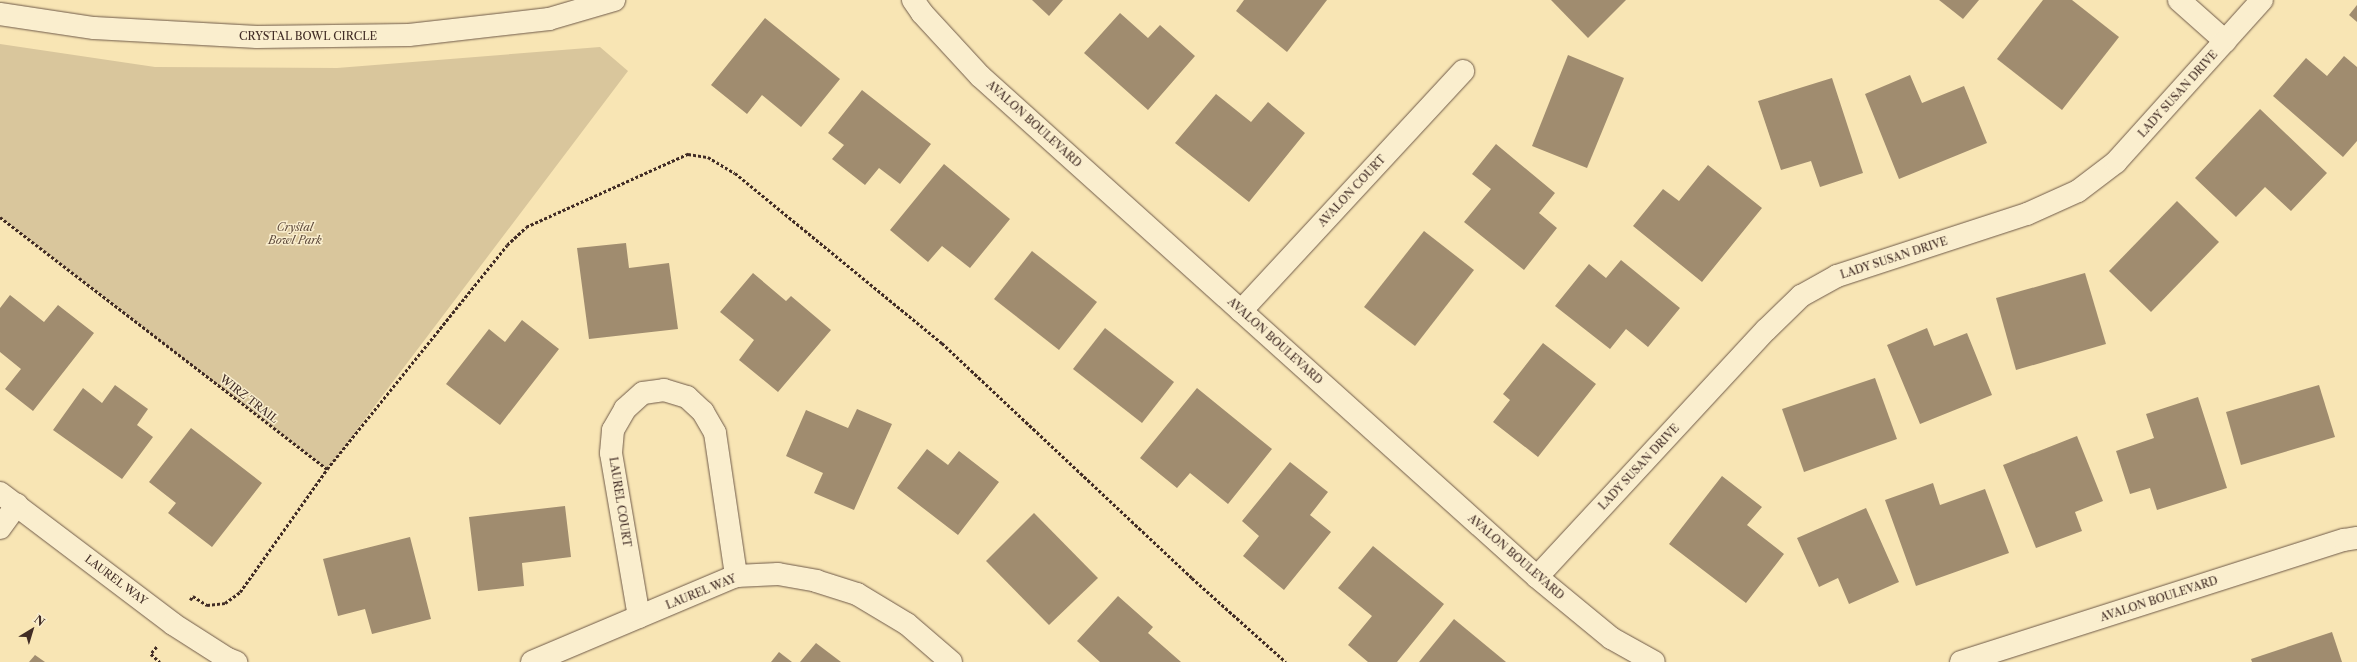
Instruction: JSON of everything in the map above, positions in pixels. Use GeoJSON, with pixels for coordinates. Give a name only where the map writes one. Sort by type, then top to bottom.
{"type":"FeatureCollection","features":[{"type":"Feature","properties":{"kind":"street","name":"CRYSTAL BOWL CIRCLE"},"geometry":{"type":"LineString","coordinates":[[0,14],[94,28],[195,34],[257,37],[409,35],[549,19],[614,0]]}},
{"type":"Feature","properties":{"kind":"street","name":"AVALON BOULEVARD"},"geometry":{"type":"LineString","coordinates":[[913,0],[922,14],[980,76],[1537,577],[1611,638],[1654,662]]}},
{"type":"Feature","properties":{"kind":"street"},"geometry":{"type":"LineString","coordinates":[[2179,0],[2226,41]]}},
{"type":"Feature","properties":{"kind":"street","name":"LADY SUSAN DRIVE"},"geometry":{"type":"LineString","coordinates":[[1537,577],[1766,330],[1801,296],[1837,276],[2027,214],[2078,191],[2116,162],[2262,0]]}},
{"type":"Feature","properties":{"kind":"street","name":"AVALON COURT"},"geometry":{"type":"LineString","coordinates":[[1241,311],[1462,71]]}},
{"type":"Feature","properties":{"kind":"street","name":"LAUREL COURT"},"geometry":{"type":"LineString","coordinates":[[639,617],[611,453],[613,430],[625,409],[643,393],[664,390],[687,397],[704,412],[715,433],[736,576]]}},
{"type":"Feature","properties":{"kind":"street"},"geometry":{"type":"LineString","coordinates":[[0,528],[8,499]]}},
{"type":"Feature","properties":{"kind":"street","name":"LAUREL WAY"},"geometry":{"type":"LineString","coordinates":[[8,499],[173,624],[228,660],[236,662]]}},
{"type":"Feature","properties":{"kind":"street","name":"AVALON BOULEVARD"},"geometry":{"type":"LineString","coordinates":[[1961,662],[2344,540],[2357,538]]}},
{"type":"Feature","properties":{"kind":"street","name":"LAUREL WAY"},"geometry":{"type":"LineString","coordinates":[[532,662],[736,576],[778,574],[816,581],[858,594],[907,624],[951,662]]}},
{"type":"Feature","properties":{"kind":"path"},"geometry":{"type":"LineString","coordinates":[[193,596],[207,605],[225,603],[240,592],[327,469],[507,244],[526,227],[688,154],[708,157],[736,173],[942,343],[1192,578],[1286,662]]}},
{"type":"Feature","properties":{"kind":"path","name":"WIRZ TRAIL"},"geometry":{"type":"LineString","coordinates":[[0,218],[327,469]]}},
{"type":"Feature","properties":{"kind":"path"},"geometry":{"type":"LineString","coordinates":[[151,654],[160,662]]}},
{"type":"Feature","properties":{"kind":"green space","name":"Crystal Bowl Park"},"geometry":{"type":"Polygon","coordinates":[[[0,44],[155,67],[337,68],[600,47],[628,71],[327,469],[0,217],[0,44]]]}},
{"type":"Feature","properties":{"kind":"building"},"geometry":{"type":"Polygon","coordinates":[[[1032,0],[1063,0],[1049,16],[1032,0]]]}},
{"type":"Feature","properties":{"kind":"building"},"geometry":{"type":"Polygon","coordinates":[[[1244,0],[1327,0],[1287,52],[1236,11],[1244,0]]]}},
{"type":"Feature","properties":{"kind":"building"},"geometry":{"type":"Polygon","coordinates":[[[1551,0],[1626,0],[1588,38],[1551,0]]]}},
{"type":"Feature","properties":{"kind":"building"},"geometry":{"type":"Polygon","coordinates":[[[1939,0],[1979,0],[1963,19],[1939,0]]]}},
{"type":"Feature","properties":{"kind":"building"},"geometry":{"type":"Polygon","coordinates":[[[2043,0],[2072,0],[2119,37],[2062,110],[1997,59],[2043,0]]]}},
{"type":"Feature","properties":{"kind":"building"},"geometry":{"type":"Polygon","coordinates":[[[2357,5],[2357,22],[2349,15],[2357,5]]]}},
{"type":"Feature","properties":{"kind":"building"},"geometry":{"type":"Polygon","coordinates":[[[1120,13],[1148,38],[1160,25],[1195,56],[1148,110],[1084,53],[1120,13]]]}},
{"type":"Feature","properties":{"kind":"building"},"geometry":{"type":"Polygon","coordinates":[[[765,18],[840,79],[801,127],[762,95],[747,114],[711,85],[765,18]]]}},
{"type":"Feature","properties":{"kind":"building"},"geometry":{"type":"Polygon","coordinates":[[[1568,55],[1624,78],[1587,168],[1532,146],[1568,55]]]}},
{"type":"Feature","properties":{"kind":"building"},"geometry":{"type":"Polygon","coordinates":[[[2344,56],[2357,67],[2357,141],[2343,157],[2273,96],[2306,58],[2327,76],[2344,56]]]}},
{"type":"Feature","properties":{"kind":"building"},"geometry":{"type":"Polygon","coordinates":[[[1910,75],[1922,103],[1964,86],[1987,143],[1899,179],[1865,94],[1910,75]]]}},
{"type":"Feature","properties":{"kind":"building"},"geometry":{"type":"Polygon","coordinates":[[[1832,78],[1863,173],[1820,187],[1811,161],[1781,170],[1758,101],[1832,78]]]}},
{"type":"Feature","properties":{"kind":"building"},"geometry":{"type":"Polygon","coordinates":[[[862,90],[931,144],[900,184],[879,168],[865,185],[832,159],[844,145],[828,133],[862,90]]]}},
{"type":"Feature","properties":{"kind":"building"},"geometry":{"type":"Polygon","coordinates":[[[1216,94],[1251,122],[1268,102],[1305,133],[1249,202],[1175,143],[1216,94]]]}},
{"type":"Feature","properties":{"kind":"building"},"geometry":{"type":"Polygon","coordinates":[[[2260,109],[2327,173],[2291,211],[2265,187],[2236,217],[2195,178],[2260,109]]]}},
{"type":"Feature","properties":{"kind":"building"},"geometry":{"type":"Polygon","coordinates":[[[1496,144],[1555,193],[1539,213],[1557,228],[1524,270],[1464,222],[1491,189],[1472,174],[1496,144]]]}},
{"type":"Feature","properties":{"kind":"building"},"geometry":{"type":"Polygon","coordinates":[[[944,164],[1010,219],[970,268],[942,246],[928,262],[890,230],[944,164]]]}},
{"type":"Feature","properties":{"kind":"building"},"geometry":{"type":"Polygon","coordinates":[[[1708,165],[1762,208],[1702,282],[1633,226],[1663,189],[1679,201],[1708,165]]]}},
{"type":"Feature","properties":{"kind":"building"},"geometry":{"type":"Polygon","coordinates":[[[2177,201],[2219,242],[2151,312],[2109,271],[2177,201]]]}},
{"type":"Feature","properties":{"kind":"building"},"geometry":{"type":"Polygon","coordinates":[[[1424,231],[1474,270],[1415,346],[1364,307],[1424,231]]]}},
{"type":"Feature","properties":{"kind":"building"},"geometry":{"type":"Polygon","coordinates":[[[626,243],[629,268],[669,263],[678,329],[589,339],[577,248],[626,243]]]}},
{"type":"Feature","properties":{"kind":"building"},"geometry":{"type":"Polygon","coordinates":[[[1032,251],[1097,302],[1059,350],[994,299],[1032,251]]]}},
{"type":"Feature","properties":{"kind":"building"},"geometry":{"type":"Polygon","coordinates":[[[1621,260],[1680,308],[1648,347],[1626,329],[1610,349],[1555,306],[1589,264],[1606,278],[1621,260]]]}},
{"type":"Feature","properties":{"kind":"building"},"geometry":{"type":"Polygon","coordinates":[[[753,273],[786,301],[791,296],[831,330],[778,392],[739,360],[754,340],[720,312],[753,273]]]}},
{"type":"Feature","properties":{"kind":"building"},"geometry":{"type":"Polygon","coordinates":[[[2085,273],[2106,344],[2016,370],[1996,298],[2085,273]]]}},
{"type":"Feature","properties":{"kind":"building"},"geometry":{"type":"Polygon","coordinates":[[[10,295],[44,322],[58,305],[94,333],[33,411],[5,389],[21,369],[0,352],[0,308],[10,295]]]}},
{"type":"Feature","properties":{"kind":"building"},"geometry":{"type":"Polygon","coordinates":[[[522,320],[559,349],[500,425],[446,384],[489,329],[505,342],[522,320]]]}},
{"type":"Feature","properties":{"kind":"building"},"geometry":{"type":"Polygon","coordinates":[[[1105,328],[1174,382],[1142,423],[1073,369],[1105,328]]]}},
{"type":"Feature","properties":{"kind":"building"},"geometry":{"type":"Polygon","coordinates":[[[1927,328],[1934,346],[1967,333],[1992,395],[1920,424],[1887,345],[1927,328]]]}},
{"type":"Feature","properties":{"kind":"building"},"geometry":{"type":"Polygon","coordinates":[[[1543,343],[1596,384],[1538,457],[1493,422],[1510,400],[1503,394],[1543,343]]]}},
{"type":"Feature","properties":{"kind":"building"},"geometry":{"type":"Polygon","coordinates":[[[1875,378],[1897,439],[1804,472],[1782,409],[1875,378]]]}},
{"type":"Feature","properties":{"kind":"building"},"geometry":{"type":"Polygon","coordinates":[[[115,385],[148,409],[137,425],[153,437],[122,479],[53,430],[83,388],[102,403],[115,385]]]}},
{"type":"Feature","properties":{"kind":"building"},"geometry":{"type":"Polygon","coordinates":[[[2319,385],[2335,437],[2241,465],[2226,412],[2319,385]]]}},
{"type":"Feature","properties":{"kind":"building"},"geometry":{"type":"Polygon","coordinates":[[[1197,388],[1272,449],[1228,504],[1190,473],[1177,488],[1140,458],[1197,388]]]}},
{"type":"Feature","properties":{"kind":"building"},"geometry":{"type":"Polygon","coordinates":[[[2198,397],[2227,488],[2157,510],[2150,488],[2130,494],[2116,451],[2154,438],[2146,414],[2198,397]]]}},
{"type":"Feature","properties":{"kind":"building"},"geometry":{"type":"Polygon","coordinates":[[[857,409],[892,424],[854,510],[814,493],[823,473],[786,456],[806,410],[848,428],[857,409]]]}},
{"type":"Feature","properties":{"kind":"building"},"geometry":{"type":"Polygon","coordinates":[[[191,428],[262,483],[212,547],[168,513],[176,503],[149,482],[191,428]]]}},
{"type":"Feature","properties":{"kind":"building"},"geometry":{"type":"Polygon","coordinates":[[[2077,436],[2103,501],[2075,512],[2082,531],[2036,548],[2003,465],[2077,436]]]}},
{"type":"Feature","properties":{"kind":"building"},"geometry":{"type":"Polygon","coordinates":[[[927,449],[948,465],[959,451],[999,482],[958,535],[897,488],[927,449]]]}},
{"type":"Feature","properties":{"kind":"building"},"geometry":{"type":"Polygon","coordinates":[[[1290,462],[1328,492],[1310,515],[1331,532],[1284,590],[1243,556],[1259,536],[1242,521],[1290,462]]]}},
{"type":"Feature","properties":{"kind":"building"},"geometry":{"type":"Polygon","coordinates":[[[1722,476],[1762,507],[1747,525],[1784,554],[1746,603],[1669,544],[1722,476]]]}},
{"type":"Feature","properties":{"kind":"building"},"geometry":{"type":"Polygon","coordinates":[[[1933,483],[1940,505],[1985,489],[2009,553],[1916,586],[1885,500],[1933,483]]]}},
{"type":"Feature","properties":{"kind":"building"},"geometry":{"type":"Polygon","coordinates":[[[565,506],[571,557],[522,563],[524,586],[478,591],[469,517],[565,506]]]}},
{"type":"Feature","properties":{"kind":"building"},"geometry":{"type":"Polygon","coordinates":[[[1866,508],[1899,582],[1849,604],[1838,578],[1819,587],[1797,538],[1866,508]]]}},
{"type":"Feature","properties":{"kind":"building"},"geometry":{"type":"Polygon","coordinates":[[[1034,513],[1098,578],[1049,625],[986,561],[1034,513]]]}},
{"type":"Feature","properties":{"kind":"building"},"geometry":{"type":"Polygon","coordinates":[[[410,537],[431,619],[372,634],[365,609],[338,616],[323,559],[410,537]]]}},
{"type":"Feature","properties":{"kind":"building"},"geometry":{"type":"Polygon","coordinates":[[[1373,546],[1444,604],[1397,662],[1368,662],[1348,645],[1372,616],[1338,588],[1373,546]]]}},
{"type":"Feature","properties":{"kind":"building"},"geometry":{"type":"Polygon","coordinates":[[[1118,596],[1153,627],[1148,633],[1181,662],[1100,662],[1077,641],[1118,596]]]}},
{"type":"Feature","properties":{"kind":"building"},"geometry":{"type":"Polygon","coordinates":[[[1454,619],[1506,662],[1419,662],[1454,619]]]}},
{"type":"Feature","properties":{"kind":"building"},"geometry":{"type":"Polygon","coordinates":[[[2332,632],[2342,662],[2252,662],[2251,659],[2332,632]]]}},
{"type":"Feature","properties":{"kind":"building"},"geometry":{"type":"Polygon","coordinates":[[[816,643],[841,662],[800,662],[816,643]]]}},
{"type":"Feature","properties":{"kind":"building"},"geometry":{"type":"Polygon","coordinates":[[[779,652],[792,662],[771,662],[779,652]]]}},
{"type":"Feature","properties":{"kind":"building"},"geometry":{"type":"Polygon","coordinates":[[[35,655],[45,662],[29,662],[35,655]]]}}]}
